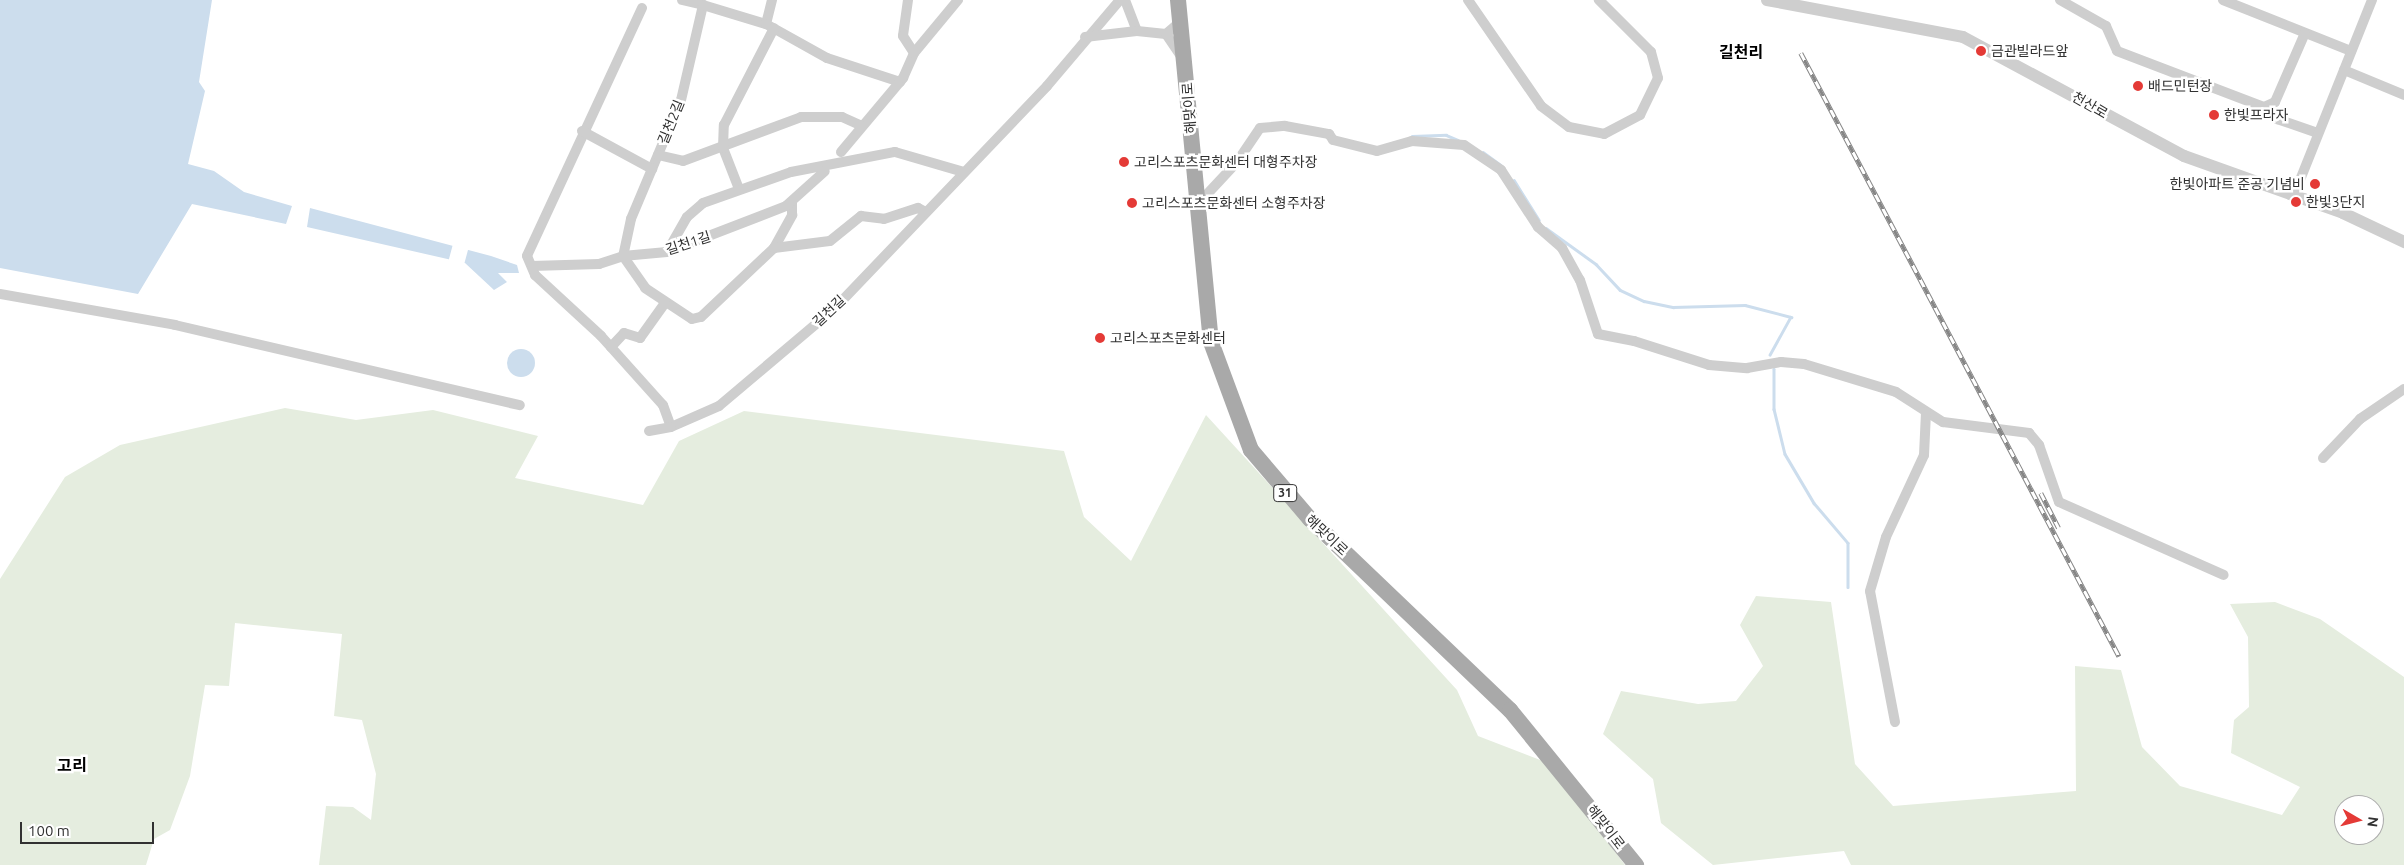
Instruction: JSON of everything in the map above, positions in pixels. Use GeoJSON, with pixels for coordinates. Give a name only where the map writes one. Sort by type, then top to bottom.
{"type":"FeatureCollection","features":[{"type":"Feature","properties":{"kind":"main road","name":"해맞이로"},"geometry":{"type":"LineString","coordinates":[[1178,0],[1186,65],[1197,205],[1211,342],[1225,390],[1262,467],[1310,519],[1510,710],[1636,865]]}},
{"type":"Feature","properties":{"kind":"street"},"geometry":{"type":"LineString","coordinates":[[682,0],[770,26],[827,58],[900,82]]}},
{"type":"Feature","properties":{"kind":"street"},"geometry":{"type":"LineString","coordinates":[[739,188],[723,148],[724,125],[770,26],[772,0]]}},
{"type":"Feature","properties":{"kind":"street"},"geometry":{"type":"LineString","coordinates":[[908,0],[903,36],[914,52]]}},
{"type":"Feature","properties":{"kind":"street"},"geometry":{"type":"LineString","coordinates":[[841,152],[900,82],[914,52],[958,0]]}},
{"type":"Feature","properties":{"kind":"street","name":"길천길"},"geometry":{"type":"LineString","coordinates":[[650,431],[671,427],[719,406],[835,308],[1047,86],[1085,37],[1120,0]]}},
{"type":"Feature","properties":{"kind":"street"},"geometry":{"type":"LineString","coordinates":[[1125,0],[1137,31]]}},
{"type":"Feature","properties":{"kind":"street"},"geometry":{"type":"LineString","coordinates":[[1468,0],[1541,106],[1569,127],[1604,134],[1640,115],[1658,78],[1651,52],[1599,0]]}},
{"type":"Feature","properties":{"kind":"street","name":"천산로"},"geometry":{"type":"LineString","coordinates":[[1767,0],[1963,37],[2150,140],[2244,181],[2294,195],[2404,242]]}},
{"type":"Feature","properties":{"kind":"street"},"geometry":{"type":"LineString","coordinates":[[2060,0],[2106,26],[2117,51],[2264,107],[2277,119],[2318,133]]}},
{"type":"Feature","properties":{"kind":"street"},"geometry":{"type":"LineString","coordinates":[[2223,0],[2351,51]]}},
{"type":"Feature","properties":{"kind":"street"},"geometry":{"type":"LineString","coordinates":[[2294,195],[2372,0]]}},
{"type":"Feature","properties":{"kind":"street","name":"길천2길"},"geometry":{"type":"LineString","coordinates":[[623,256],[631,219],[681,100],[703,5]]}},
{"type":"Feature","properties":{"kind":"street"},"geometry":{"type":"LineString","coordinates":[[642,8],[582,131],[527,256],[532,266],[611,346],[663,405],[671,427]]}},
{"type":"Feature","properties":{"kind":"street"},"geometry":{"type":"LineString","coordinates":[[1085,37],[1137,31],[1166,34],[1180,22]]}},
{"type":"Feature","properties":{"kind":"street"},"geometry":{"type":"LineString","coordinates":[[2264,107],[2275,102],[2305,33]]}},
{"type":"Feature","properties":{"kind":"street"},"geometry":{"type":"LineString","coordinates":[[1166,34],[1186,65]]}},
{"type":"Feature","properties":{"kind":"street"},"geometry":{"type":"LineString","coordinates":[[2344,70],[2404,95]]}},
{"type":"Feature","properties":{"kind":"street"},"geometry":{"type":"LineString","coordinates":[[658,155],[683,161],[723,148],[801,117],[842,117],[862,126]]}},
{"type":"Feature","properties":{"kind":"street"},"geometry":{"type":"LineString","coordinates":[[1197,205],[1237,162],[1260,128],[1285,126],[1330,134],[1333,140],[1377,151],[1412,141],[1464,145],[1501,170],[1538,227],[1562,248],[1580,280],[1598,334],[1634,341],[1709,365],[1747,368],[1781,362],[1804,364],[1896,392],[1943,422],[2029,433],[2039,445],[2059,502],[2224,575]]}},
{"type":"Feature","properties":{"kind":"street"},"geometry":{"type":"LineString","coordinates":[[582,131],[652,169]]}},
{"type":"Feature","properties":{"kind":"street"},"geometry":{"type":"LineString","coordinates":[[667,252],[687,217],[703,203],[739,188],[832,162],[895,152],[964,172]]}},
{"type":"Feature","properties":{"kind":"street","name":"길천1길"},"geometry":{"type":"LineString","coordinates":[[532,266],[599,264],[623,256],[667,252],[792,203],[825,171]]}},
{"type":"Feature","properties":{"kind":"street"},"geometry":{"type":"LineString","coordinates":[[623,256],[645,288],[692,320],[701,317],[774,248],[792,215],[792,203]]}},
{"type":"Feature","properties":{"kind":"street"},"geometry":{"type":"LineString","coordinates":[[774,248],[830,241],[861,216],[884,219],[918,208],[926,212]]}},
{"type":"Feature","properties":{"kind":"street"},"geometry":{"type":"LineString","coordinates":[[0,294],[175,325],[520,405]]}},
{"type":"Feature","properties":{"kind":"street"},"geometry":{"type":"LineString","coordinates":[[611,346],[624,333],[640,338],[665,303]]}},
{"type":"Feature","properties":{"kind":"street"},"geometry":{"type":"LineString","coordinates":[[2324,458],[2360,419],[2404,388]]}},
{"type":"Feature","properties":{"kind":"street"},"geometry":{"type":"LineString","coordinates":[[1896,722],[1870,591],[1886,538],[1924,455],[1926,412]]}},
{"type":"Feature","properties":{"kind":"shaded area"},"geometry":{"type":"Polygon","coordinates":[[[285,408],[356,420],[433,410],[538,436],[515,478],[643,505],[679,441],[744,411],[1064,451],[1084,517],[1131,561],[1206,415],[1457,690],[1478,736],[1548,763],[1625,865],[319,865],[326,806],[353,807],[371,820],[376,774],[362,720],[334,716],[342,634],[235,623],[229,686],[205,685],[190,776],[170,830],[154,839],[146,865],[0,865],[0,579],[65,477],[120,445],[285,408]]]}},
{"type":"Feature","properties":{"kind":"shaded area"},"geometry":{"type":"Polygon","coordinates":[[[1756,596],[1831,602],[1855,764],[1893,806],[2076,791],[2075,666],[2121,670],[2142,747],[2180,786],[2282,815],[2300,787],[2231,753],[2234,720],[2249,707],[2248,637],[2230,604],[2275,602],[2320,619],[2404,677],[2404,865],[1851,865],[1844,851],[1713,865],[1661,823],[1653,779],[1603,734],[1621,691],[1698,704],[1736,701],[1763,666],[1740,625],[1756,596]]]}},
{"type":"Feature","properties":{"kind":"water"},"geometry":{"type":"Polygon","coordinates":[[[0,0],[212,0],[199,82],[205,91],[188,164],[214,171],[244,192],[292,206],[286,224],[192,204],[138,294],[0,268],[0,0]]]}},
{"type":"Feature","properties":{"kind":"water"},"geometry":{"type":"Polygon","coordinates":[[[310,208],[491,256],[517,265],[519,273],[498,273],[507,282],[494,290],[465,263],[307,227],[310,208]]]}},
{"type":"Feature","properties":{"kind":"water"},"geometry":{"type":"Polygon","coordinates":[[[521,349],[531,353],[535,363],[531,373],[521,377],[511,373],[507,363],[511,353],[521,349]]]}},
{"type":"Feature","properties":{"kind":"pier"},"geometry":{"type":"Polygon","coordinates":[[[453,244],[468,248],[464,266],[448,261],[453,244]]]}},
{"type":"Feature","properties":{"kind":"waterway"},"geometry":{"type":"LineString","coordinates":[[1412,136],[1446,135],[1458,140]]}},
{"type":"Feature","properties":{"kind":"waterway"},"geometry":{"type":"LineString","coordinates":[[1483,152],[1501,165]]}},
{"type":"Feature","properties":{"kind":"waterway"},"geometry":{"type":"LineString","coordinates":[[1514,180],[1539,220]]}},
{"type":"Feature","properties":{"kind":"waterway"},"geometry":{"type":"LineString","coordinates":[[1546,228],[1596,264],[1620,290],[1644,301],[1673,307],[1745,305],[1791,317],[1770,355]]}},
{"type":"Feature","properties":{"kind":"waterway"},"geometry":{"type":"LineString","coordinates":[[1774,369],[1774,409],[1785,454],[1814,503],[1848,543],[1848,587]]}},
{"type":"Feature","properties":{"kind":"railway"},"geometry":{"type":"LineString","coordinates":[[1801,53],[2119,656]]}},
{"type":"Feature","properties":{"kind":"railway"},"geometry":{"type":"LineString","coordinates":[[2041,493],[2059,528]]}},
{"type":"Feature","properties":{"kind":"place","name":"금관빌라드앞"},"geometry":{"type":"Point","coordinates":[1981,51]}},
{"type":"Feature","properties":{"kind":"place","name":"배드민턴장"},"geometry":{"type":"Point","coordinates":[2138,86]}},
{"type":"Feature","properties":{"kind":"place","name":"한빛프라자"},"geometry":{"type":"Point","coordinates":[2214,115]}},
{"type":"Feature","properties":{"kind":"place","name":"고리스포츠문화센터 대형주차장"},"geometry":{"type":"Point","coordinates":[1124,162]}},
{"type":"Feature","properties":{"kind":"place","name":"한빛아파트 준공 기념비"},"geometry":{"type":"Point","coordinates":[2315,184]}},
{"type":"Feature","properties":{"kind":"place","name":"한빛3단지"},"geometry":{"type":"Point","coordinates":[2296,202]}},
{"type":"Feature","properties":{"kind":"place","name":"고리스포츠문화센터 소형주차장"},"geometry":{"type":"Point","coordinates":[1132,203]}},
{"type":"Feature","properties":{"kind":"place","name":"고리스포츠문화센터"},"geometry":{"type":"Point","coordinates":[1100,338]}},
{"type":"Feature","properties":{"kind":"district","name":"길천리"},"geometry":{"type":"Point","coordinates":[1741,52]}},
{"type":"Feature","properties":{"kind":"district","name":"고리"},"geometry":{"type":"Point","coordinates":[72,765]}}]}
